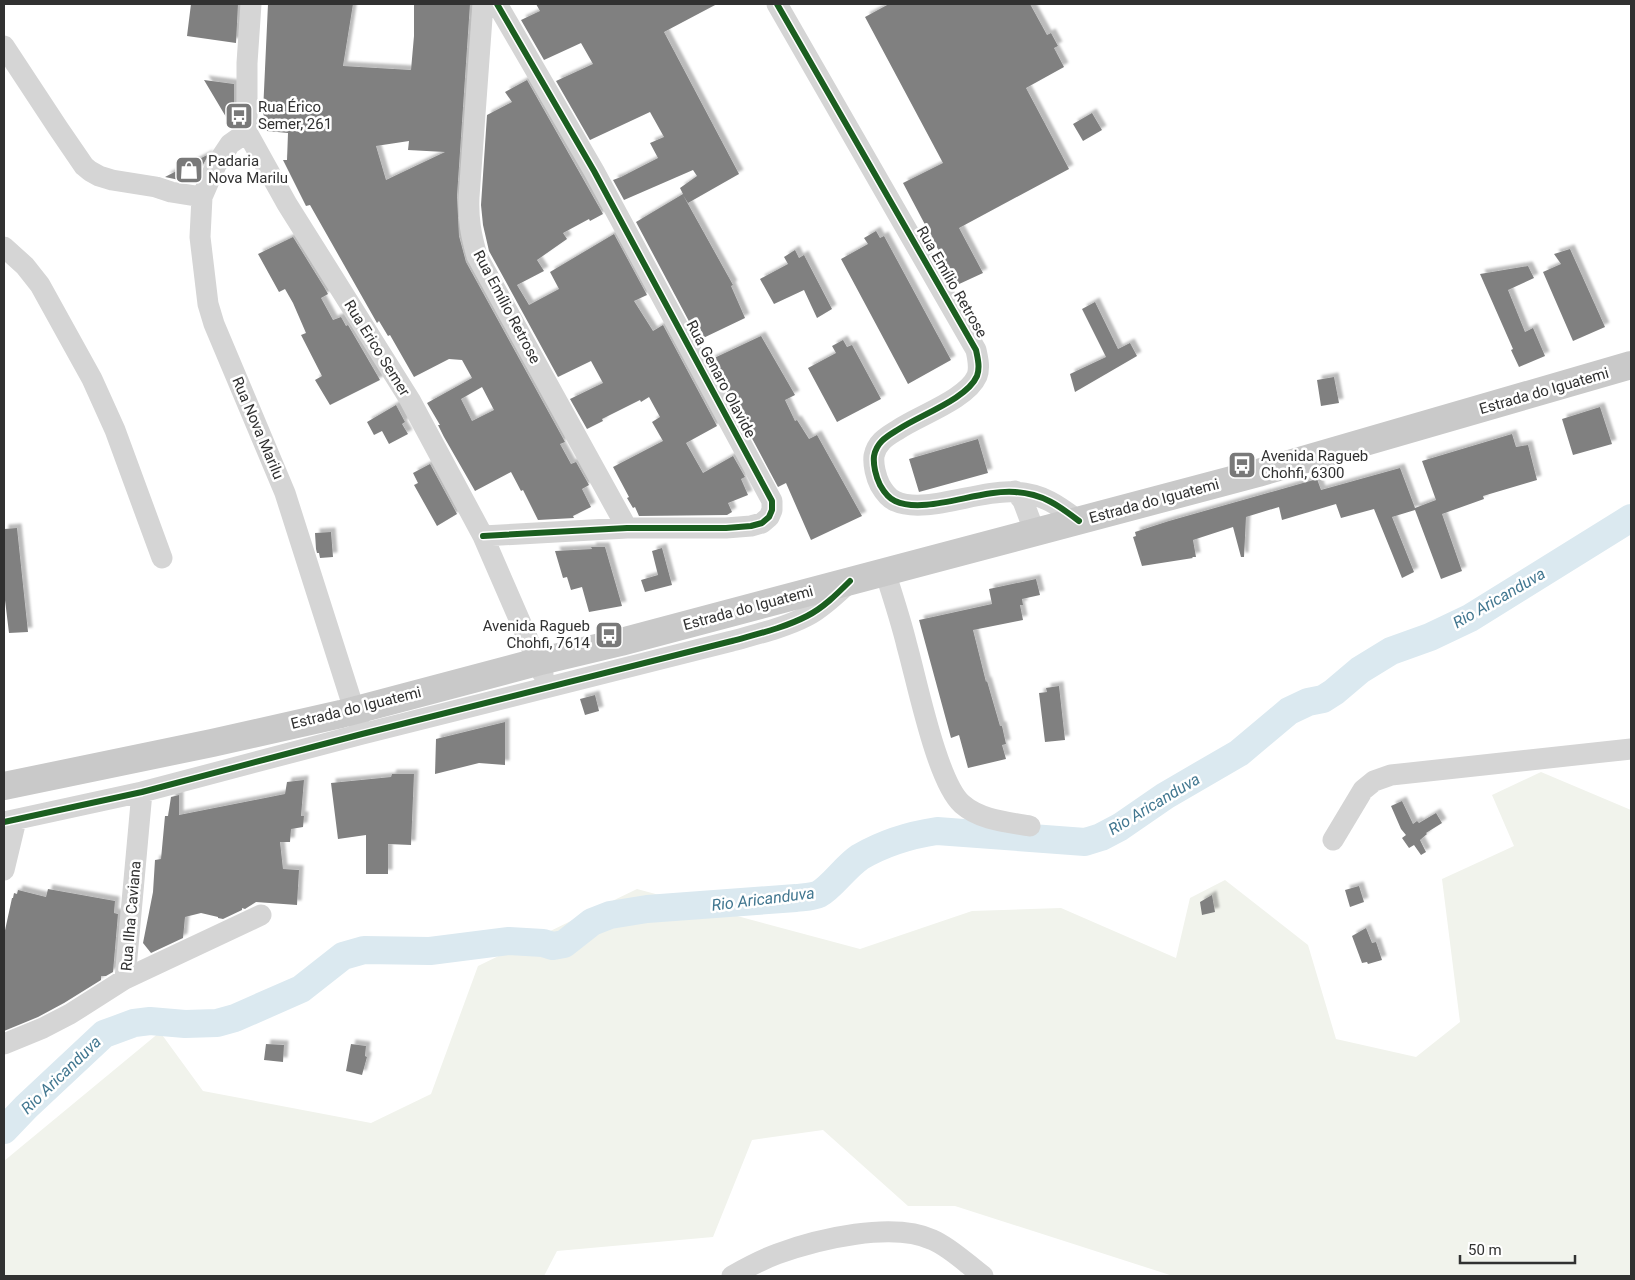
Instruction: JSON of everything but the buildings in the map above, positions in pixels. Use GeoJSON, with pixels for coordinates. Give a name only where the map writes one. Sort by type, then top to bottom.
{"type":"FeatureCollection","features":[{"type":"Feature","properties":{"kind":"main road","name":"Estrada do Iguatemi"},"geometry":{"type":"LineString","coordinates":[[4,786],[212,743],[358,722],[537,662],[621,642],[1258,473],[1631,366]]}},
{"type":"Feature","properties":{"kind":"street","name":"Rua Erico Semer"},"geometry":{"type":"LineString","coordinates":[[250,4],[247,62],[247,132],[287,204],[410,400],[483,536],[549,686]]}},
{"type":"Feature","properties":{"kind":"street","name":"Rua Emílio Retrose"},"geometry":{"type":"LineString","coordinates":[[483,4],[469,197],[468,217],[471,235],[477,256],[627,528]]}},
{"type":"Feature","properties":{"kind":"street","name":"Rua Genaro Olavide"},"geometry":{"type":"LineString","coordinates":[[483,536],[627,528],[726,528],[751,526],[762,523],[769,517],[772,510],[772,501],[594,171],[496,4]]}},
{"type":"Feature","properties":{"kind":"street","name":"Rua Emílio Retrose"},"geometry":{"type":"LineString","coordinates":[[777,4],[938,282],[976,350],[979,363],[977,376],[968,389],[883,438],[874,456],[874,468],[878,482],[893,501],[904,505],[917,506],[991,492],[1035,494],[1051,501],[1080,521]]}},
{"type":"Feature","properties":{"kind":"street"},"geometry":{"type":"LineString","coordinates":[[4,46],[63,136],[84,166],[90,171],[112,180],[202,197]]}},
{"type":"Feature","properties":{"kind":"street","name":"Rua Nova Marilu"},"geometry":{"type":"LineString","coordinates":[[247,132],[230,144],[216,164],[202,197],[200,237],[208,304],[214,324],[285,493],[358,722]]}},
{"type":"Feature","properties":{"kind":"street"},"geometry":{"type":"LineString","coordinates":[[4,247],[25,266],[40,285],[92,379],[115,430],[162,558]]}},
{"type":"Feature","properties":{"kind":"street"},"geometry":{"type":"LineString","coordinates":[[1015,492],[1023,501],[1035,533]]}},
{"type":"Feature","properties":{"kind":"street"},"geometry":{"type":"LineString","coordinates":[[885,572],[933,743],[953,794],[968,808],[978,814],[1030,826]]}},
{"type":"Feature","properties":{"kind":"street"},"geometry":{"type":"LineString","coordinates":[[4,870],[10,821],[142,792],[358,722],[549,686],[732,641],[786,625],[808,616],[826,604],[850,581]]}},
{"type":"Feature","properties":{"kind":"street"},"geometry":{"type":"LineString","coordinates":[[1333,840],[1363,790],[1374,781],[1391,775],[1631,749]]}},
{"type":"Feature","properties":{"kind":"street","name":"Rua Ilha Caviana"},"geometry":{"type":"LineString","coordinates":[[125,979],[142,792]]}},
{"type":"Feature","properties":{"kind":"street","name":"Rua Ilha Caviana"},"geometry":{"type":"LineString","coordinates":[[125,979],[261,915]]}},
{"type":"Feature","properties":{"kind":"street"},"geometry":{"type":"LineString","coordinates":[[4,1044],[43,1028],[70,1014],[125,979]]}},
{"type":"Feature","properties":{"kind":"street"},"geometry":{"type":"LineString","coordinates":[[732,1276],[776,1254],[817,1242],[879,1231],[916,1234],[933,1240],[983,1276]]}},
{"type":"Feature","properties":{"kind":"shaded area"},"geometry":{"type":"Polygon","coordinates":[[[1541,772],[1631,810],[1631,1276],[1173,1276],[955,1206],[908,1206],[823,1130],[752,1140],[713,1237],[557,1251],[544,1276],[4,1276],[4,1161],[160,1032],[203,1091],[371,1123],[431,1094],[478,966],[637,889],[860,949],[972,911],[1061,908],[1176,958],[1190,898],[1225,880],[1308,945],[1336,1039],[1416,1057],[1460,1022],[1442,879],[1514,846],[1492,795],[1541,772]]]}},
{"type":"Feature","properties":{"kind":"waterway","name":"Rio Aricanduva"},"geometry":{"type":"LineString","coordinates":[[4,1130],[104,1034],[134,1023],[150,1021],[185,1024],[217,1023],[235,1018],[301,989],[343,956],[364,950],[430,951],[509,941],[543,943],[553,946],[564,944],[592,922],[610,915],[647,909],[814,896],[824,891],[854,861],[869,852],[897,840],[937,831],[1085,842],[1101,837],[1120,827],[1165,796],[1239,753],[1289,711],[1308,702],[1323,699],[1360,670],[1391,651],[1430,637],[1470,618],[1631,518]]}},
{"type":"Feature","properties":{"kind":"cycle path"},"geometry":{"type":"LineString","coordinates":[[483,536],[627,528],[726,528],[751,526],[762,523],[769,517],[772,510],[772,501],[594,171],[497,4]]}},
{"type":"Feature","properties":{"kind":"cycle path"},"geometry":{"type":"LineString","coordinates":[[777,4],[977,353],[978,373],[972,384],[964,392],[899,429],[880,443],[874,456],[875,471],[880,485],[890,498],[907,505],[937,504],[1001,492],[1025,493],[1050,501],[1079,521]]}},
{"type":"Feature","properties":{"kind":"cycle path"},"geometry":{"type":"LineString","coordinates":[[4,822],[142,792],[761,633],[789,624],[813,613],[850,581]]}},
{"type":"Feature","properties":{"kind":"place","name":"Rua Érico Semer, 261"},"geometry":{"type":"Point","coordinates":[239,116]}},
{"type":"Feature","properties":{"kind":"place","name":"Padaria Nova Marilu"},"geometry":{"type":"Point","coordinates":[189,170]}},
{"type":"Feature","properties":{"kind":"place","name":"Avenida Ragueb Chohfi, 6300"},"geometry":{"type":"Point","coordinates":[1242,465]}},
{"type":"Feature","properties":{"kind":"place","name":"Avenida Ragueb Chohfi, 7614"},"geometry":{"type":"Point","coordinates":[609,635]}}]}
